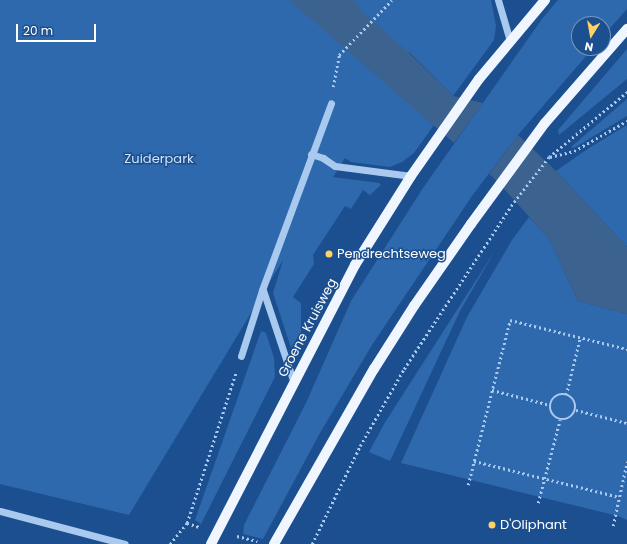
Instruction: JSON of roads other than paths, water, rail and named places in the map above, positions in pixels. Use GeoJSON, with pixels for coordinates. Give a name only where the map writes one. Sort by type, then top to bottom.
{"type":"FeatureCollection","features":[{"type":"Feature","properties":{"kind":"main road","name":"Groene Kruisweg"},"geometry":{"type":"LineString","coordinates":[[211,544],[355,265],[431,146],[479,80],[545,0]]}},
{"type":"Feature","properties":{"kind":"main road"},"geometry":{"type":"LineString","coordinates":[[274,544],[374,369],[414,306],[545,123],[627,29]]}},
{"type":"Feature","properties":{"kind":"street"},"geometry":{"type":"LineString","coordinates":[[498,0],[510,41]]}},
{"type":"Feature","properties":{"kind":"street"},"geometry":{"type":"LineString","coordinates":[[241,356],[262,290],[331,103]]}},
{"type":"Feature","properties":{"kind":"street"},"geometry":{"type":"LineString","coordinates":[[311,154],[324,158],[335,166],[411,176]]}},
{"type":"Feature","properties":{"kind":"street"},"geometry":{"type":"LineString","coordinates":[[262,290],[294,383]]}},
{"type":"Feature","properties":{"kind":"street"},"geometry":{"type":"LineString","coordinates":[[0,511],[125,544]]}},
{"type":"Feature","properties":{"kind":"place","name":"Pendrechtseweg"},"geometry":{"type":"Point","coordinates":[329,254]}},
{"type":"Feature","properties":{"kind":"place","name":"D'Oliphant"},"geometry":{"type":"Point","coordinates":[492,525]}},
{"type":"Feature","properties":{"kind":"park label","name":"Zuiderpark"},"geometry":{"type":"Point","coordinates":[159,159]}}]}
